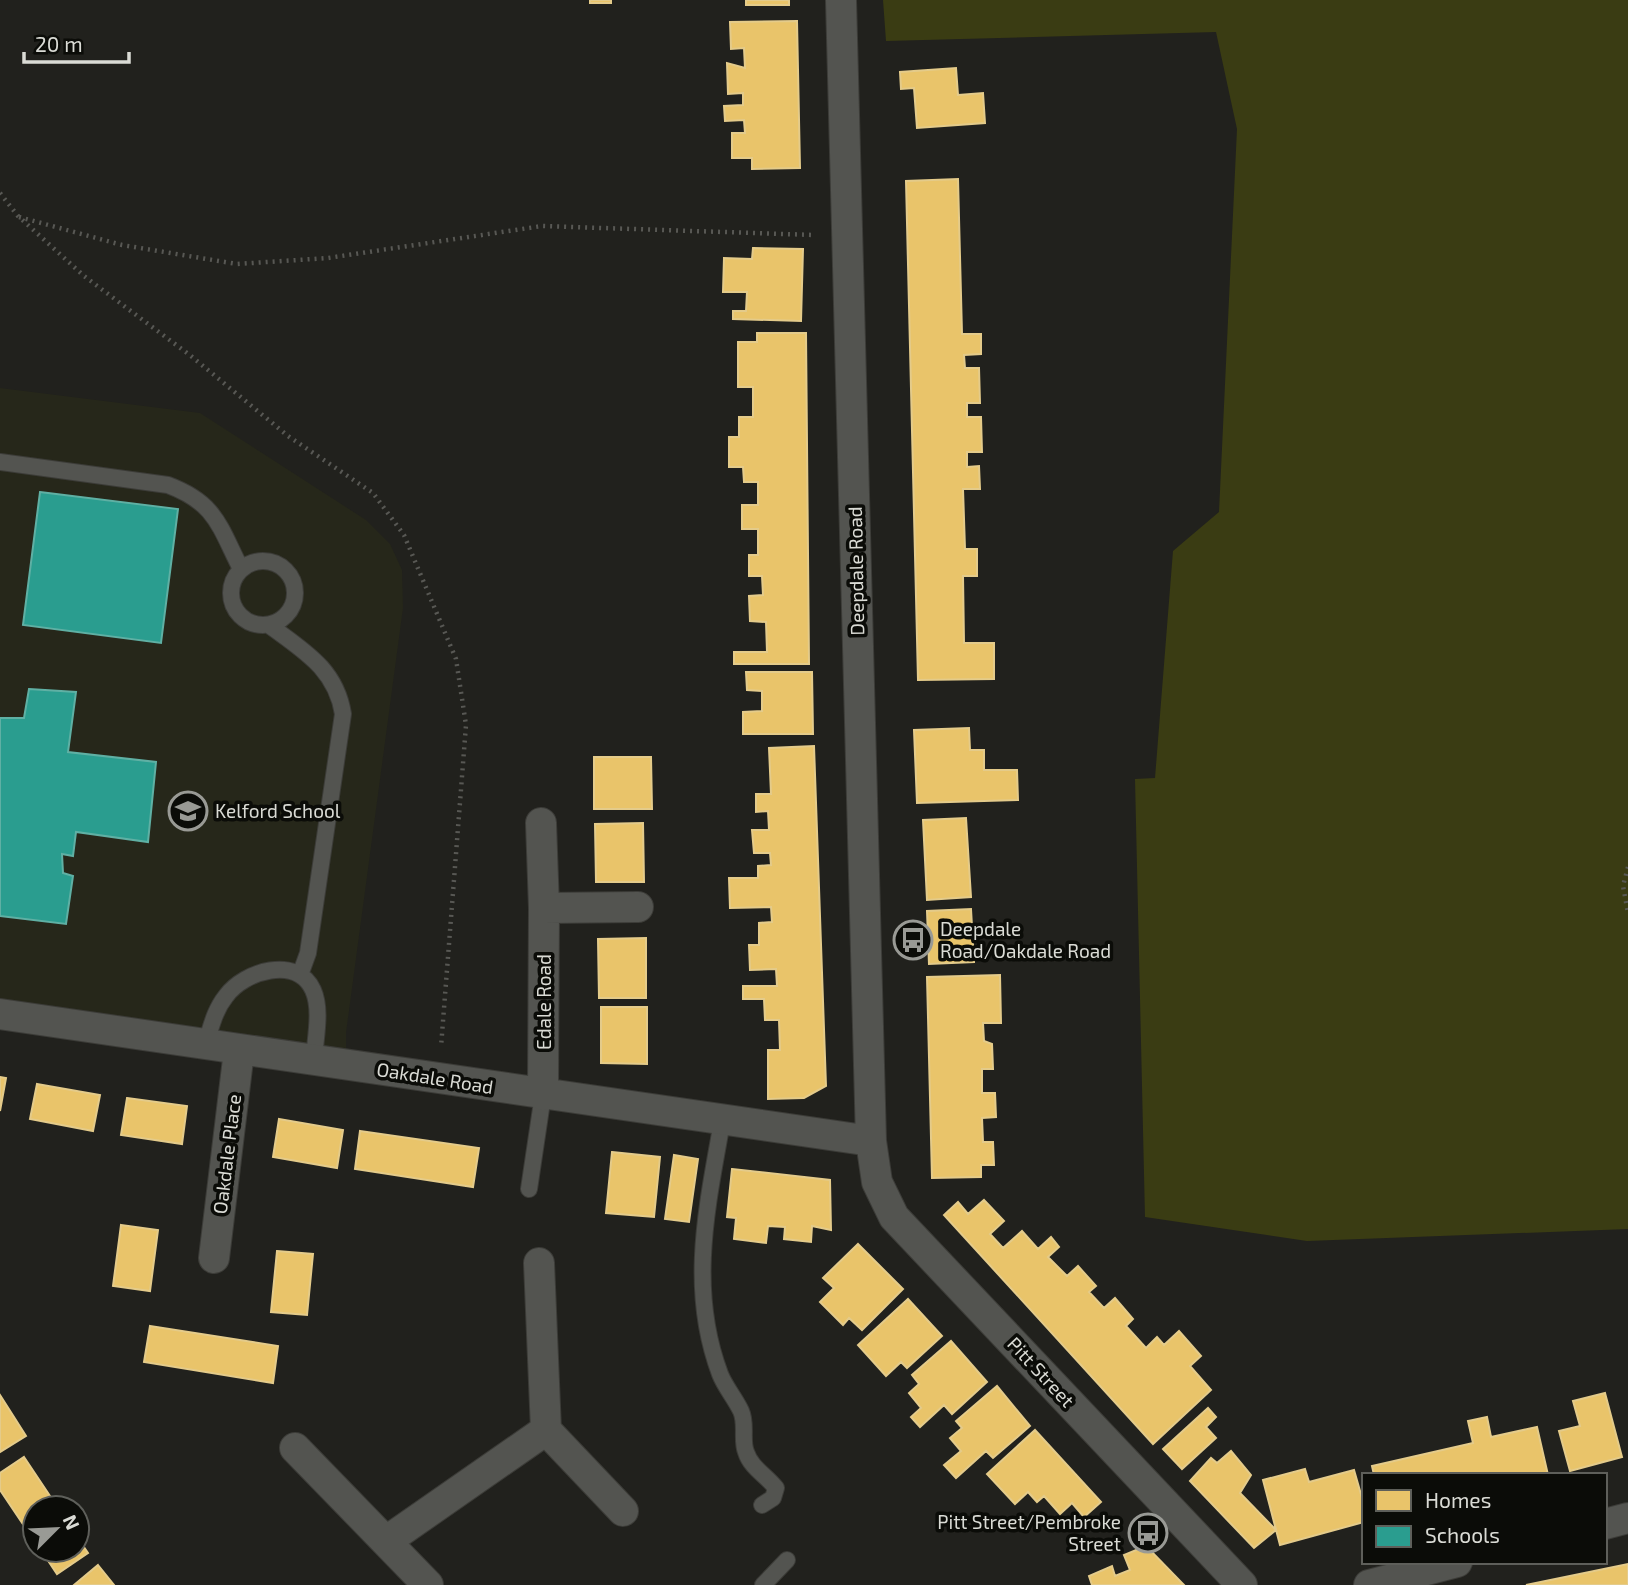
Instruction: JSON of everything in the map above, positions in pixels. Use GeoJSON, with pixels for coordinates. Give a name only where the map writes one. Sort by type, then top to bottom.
{"type":"FeatureCollection","features":[{"type":"Feature","properties":{"kind":"street","name":"Deepdale Road"},"geometry":{"type":"LineString","coordinates":[[841,0],[871,1141]]}},
{"type":"Feature","properties":{"kind":"street","name":"Edale Road"},"geometry":{"type":"LineString","coordinates":[[541,823],[544,908],[543,1095]]}},
{"type":"Feature","properties":{"kind":"street"},"geometry":{"type":"LineString","coordinates":[[544,908],[638,907]]}},
{"type":"Feature","properties":{"kind":"street","name":"Oakdale Road"},"geometry":{"type":"LineString","coordinates":[[0,1014],[722,1122],[871,1141]]}},
{"type":"Feature","properties":{"kind":"street","name":"Oakdale Place"},"geometry":{"type":"LineString","coordinates":[[214,1258],[239,1051]]}},
{"type":"Feature","properties":{"kind":"street","name":"Pitt Street"},"geometry":{"type":"LineString","coordinates":[[871,1141],[877,1182],[894,1217],[1242,1585]]}},
{"type":"Feature","properties":{"kind":"street"},"geometry":{"type":"LineString","coordinates":[[539,1264],[546,1430],[623,1511]]}},
{"type":"Feature","properties":{"kind":"street"},"geometry":{"type":"LineString","coordinates":[[388,1540],[546,1430]]}},
{"type":"Feature","properties":{"kind":"street"},"geometry":{"type":"LineString","coordinates":[[295,1448],[388,1540],[428,1585]]}},
{"type":"Feature","properties":{"kind":"street"},"geometry":{"type":"LineString","coordinates":[[1607,1523],[1628,1518]]}},
{"type":"Feature","properties":{"kind":"street"},"geometry":{"type":"LineString","coordinates":[[1369,1585],[1449,1564]]}},
{"type":"Feature","properties":{"kind":"lane"},"geometry":{"type":"LineString","coordinates":[[0,462],[168,485],[193,495],[212,511],[241,569]]}},
{"type":"Feature","properties":{"kind":"lane"},"geometry":{"type":"LineString","coordinates":[[261,561],[271,562],[289,574],[295,594],[293,605],[280,621],[269,625],[249,622],[233,608],[230,587],[241,569],[261,561]]}},
{"type":"Feature","properties":{"kind":"lane"},"geometry":{"type":"LineString","coordinates":[[269,625],[330,675],[340,692],[343,714],[308,953],[300,975]]}},
{"type":"Feature","properties":{"kind":"lane"},"geometry":{"type":"LineString","coordinates":[[205,1046],[216,1010],[228,992],[250,976],[277,968],[300,975],[313,989],[317,1011],[314,1060]]}},
{"type":"Feature","properties":{"kind":"lane"},"geometry":{"type":"LineString","coordinates":[[529,1189],[543,1095]]}},
{"type":"Feature","properties":{"kind":"lane"},"geometry":{"type":"LineString","coordinates":[[722,1122],[705,1220],[700,1272],[703,1314],[720,1375],[741,1412],[744,1450],[752,1466],[776,1488],[773,1498],[762,1505]]}},
{"type":"Feature","properties":{"kind":"lane"},"geometry":{"type":"LineString","coordinates":[[763,1585],[787,1560]]}},
{"type":"Feature","properties":{"kind":"path"},"geometry":{"type":"LineString","coordinates":[[0,193],[18,216],[84,276],[191,356],[288,436],[373,493],[404,535],[456,659],[466,725],[439,1079]]}},
{"type":"Feature","properties":{"kind":"path"},"geometry":{"type":"LineString","coordinates":[[18,216],[122,245],[237,264],[328,258],[542,226],[847,236]]}},
{"type":"Feature","properties":{"kind":"path"},"geometry":{"type":"LineString","coordinates":[[1628,867],[1623,886],[1628,913]]}},
{"type":"Feature","properties":{"kind":"shaded area","name":"Kelford School"},"geometry":{"type":"Polygon","coordinates":[[[0,388],[200,413],[366,520],[390,544],[402,570],[403,608],[346,1033],[346,1064],[0,1014],[0,388]]]}},
{"type":"Feature","properties":{"kind":"green space"},"geometry":{"type":"Polygon","coordinates":[[[883,0],[1628,0],[1628,1229],[1307,1241],[1145,1217],[1135,779],[1155,778],[1173,551],[1219,512],[1237,129],[1216,32],[886,41],[883,0]]]}},
{"type":"Feature","properties":{"kind":"building: Homes"},"geometry":{"type":"Polygon","coordinates":[[[590,0],[611,0],[611,3],[590,3],[590,0]]]}},
{"type":"Feature","properties":{"kind":"building: Homes"},"geometry":{"type":"Polygon","coordinates":[[[746,0],[789,0],[789,5],[746,5],[746,0]]]}},
{"type":"Feature","properties":{"kind":"building: Homes"},"geometry":{"type":"Polygon","coordinates":[[[797,21],[800,168],[752,169],[752,158],[732,158],[732,133],[745,133],[744,120],[725,121],[724,106],[743,105],[743,93],[728,94],[727,63],[745,68],[744,48],[731,49],[730,22],[797,21]]]}},
{"type":"Feature","properties":{"kind":"building: Homes"},"geometry":{"type":"Polygon","coordinates":[[[956,68],[958,95],[983,93],[985,123],[917,128],[914,88],[901,89],[900,72],[956,68]]]}},
{"type":"Feature","properties":{"kind":"building: Homes"},"geometry":{"type":"Polygon","coordinates":[[[958,179],[962,334],[981,334],[981,354],[964,355],[965,368],[979,368],[980,403],[967,403],[967,417],[981,417],[982,452],[967,452],[967,467],[979,466],[980,489],[963,489],[965,549],[977,549],[977,576],[963,576],[964,643],[994,643],[994,679],[918,680],[906,181],[958,179]]]}},
{"type":"Feature","properties":{"kind":"building: Homes"},"geometry":{"type":"Polygon","coordinates":[[[753,248],[803,249],[801,321],[733,319],[733,311],[746,311],[747,292],[723,292],[724,258],[752,259],[753,248]]]}},
{"type":"Feature","properties":{"kind":"building: Homes"},"geometry":{"type":"Polygon","coordinates":[[[757,333],[806,333],[809,664],[734,664],[734,652],[767,652],[766,622],[750,621],[749,596],[763,595],[762,576],[749,576],[749,555],[758,555],[758,529],[742,529],[742,505],[758,505],[758,482],[744,482],[743,467],[729,467],[729,437],[739,437],[739,417],[753,417],[753,387],[738,387],[738,342],[757,342],[757,333]]]}},
{"type":"Feature","properties":{"kind":"building: Homes"},"geometry":{"type":"Polygon","coordinates":[[[746,672],[812,672],[813,734],[743,734],[743,712],[762,711],[762,691],[747,690],[746,672]]]}},
{"type":"Feature","properties":{"kind":"building: Homes"},"geometry":{"type":"Polygon","coordinates":[[[969,728],[970,750],[984,750],[984,770],[1017,770],[1018,800],[917,803],[914,730],[969,728]]]}},
{"type":"Feature","properties":{"kind":"building: Homes"},"geometry":{"type":"Polygon","coordinates":[[[814,746],[826,1086],[804,1098],[768,1099],[768,1050],[780,1050],[779,1020],[765,1020],[764,999],[743,999],[743,986],[777,986],[776,969],[750,970],[749,945],[759,945],[759,923],[772,922],[771,907],[730,908],[729,878],[758,878],[758,866],[771,865],[770,853],[754,853],[752,830],[769,830],[768,811],[756,812],[756,794],[771,794],[769,748],[814,746]]]}},
{"type":"Feature","properties":{"kind":"building: Homes"},"geometry":{"type":"Polygon","coordinates":[[[594,757],[651,757],[652,809],[594,809],[594,757]]]}},
{"type":"Feature","properties":{"kind":"building: Homes"},"geometry":{"type":"Polygon","coordinates":[[[966,818],[971,897],[927,900],[923,820],[966,818]]]}},
{"type":"Feature","properties":{"kind":"building: Homes"},"geometry":{"type":"Polygon","coordinates":[[[643,823],[644,882],[596,882],[595,824],[643,823]]]}},
{"type":"Feature","properties":{"kind":"building: Homes"},"geometry":{"type":"Polygon","coordinates":[[[971,909],[974,962],[929,964],[927,911],[971,909]]]}},
{"type":"Feature","properties":{"kind":"building: Homes"},"geometry":{"type":"Polygon","coordinates":[[[646,938],[646,998],[599,998],[598,939],[646,938]]]}},
{"type":"Feature","properties":{"kind":"building: Homes"},"geometry":{"type":"Polygon","coordinates":[[[1000,975],[1001,1023],[983,1023],[984,1041],[992,1044],[993,1069],[982,1069],[982,1093],[995,1093],[996,1117],[982,1118],[983,1142],[993,1142],[994,1165],[981,1165],[981,1177],[932,1178],[927,977],[1000,975]]]}},
{"type":"Feature","properties":{"kind":"building: Homes"},"geometry":{"type":"Polygon","coordinates":[[[601,1007],[647,1007],[647,1064],[601,1063],[601,1007]]]}},
{"type":"Feature","properties":{"kind":"building: Homes"},"geometry":{"type":"Polygon","coordinates":[[[0,1077],[6,1078],[0,1111],[0,1077]]]}},
{"type":"Feature","properties":{"kind":"building: Homes"},"geometry":{"type":"Polygon","coordinates":[[[37,1084],[100,1095],[93,1131],[30,1119],[37,1084]]]}},
{"type":"Feature","properties":{"kind":"building: Homes"},"geometry":{"type":"Polygon","coordinates":[[[127,1098],[187,1106],[182,1144],[121,1135],[127,1098]]]}},
{"type":"Feature","properties":{"kind":"building: Homes"},"geometry":{"type":"Polygon","coordinates":[[[279,1119],[343,1130],[337,1168],[273,1157],[279,1119]]]}},
{"type":"Feature","properties":{"kind":"building: Homes"},"geometry":{"type":"Polygon","coordinates":[[[360,1131],[479,1148],[473,1187],[355,1169],[360,1131]]]}},
{"type":"Feature","properties":{"kind":"building: Homes"},"geometry":{"type":"Polygon","coordinates":[[[612,1152],[660,1157],[654,1217],[606,1213],[612,1152]]]}},
{"type":"Feature","properties":{"kind":"building: Homes"},"geometry":{"type":"Polygon","coordinates":[[[674,1155],[698,1159],[689,1222],[665,1219],[674,1155]]]}},
{"type":"Feature","properties":{"kind":"building: Homes"},"geometry":{"type":"Polygon","coordinates":[[[732,1169],[830,1180],[831,1230],[812,1226],[811,1242],[784,1239],[785,1227],[768,1226],[766,1243],[734,1239],[736,1218],[727,1217],[732,1169]]]}},
{"type":"Feature","properties":{"kind":"building: Homes"},"geometry":{"type":"Polygon","coordinates":[[[984,1200],[1004,1221],[990,1234],[1003,1248],[1022,1231],[1038,1249],[1051,1237],[1059,1247],[1048,1257],[1067,1276],[1078,1266],[1096,1286],[1089,1292],[1104,1308],[1115,1298],[1133,1319],[1126,1326],[1146,1348],[1157,1337],[1164,1345],[1179,1331],[1201,1356],[1190,1366],[1211,1390],[1153,1444],[944,1215],[958,1202],[968,1214],[984,1200]]]}},
{"type":"Feature","properties":{"kind":"building: Homes"},"geometry":{"type":"Polygon","coordinates":[[[121,1225],[158,1230],[150,1291],[113,1286],[121,1225]]]}},
{"type":"Feature","properties":{"kind":"building: Homes"},"geometry":{"type":"Polygon","coordinates":[[[858,1244],[903,1289],[862,1330],[849,1318],[843,1325],[820,1302],[834,1288],[823,1278],[858,1244]]]}},
{"type":"Feature","properties":{"kind":"building: Homes"},"geometry":{"type":"Polygon","coordinates":[[[277,1251],[313,1254],[307,1315],[271,1312],[277,1251]]]}},
{"type":"Feature","properties":{"kind":"building: Homes"},"geometry":{"type":"Polygon","coordinates":[[[908,1299],[942,1336],[907,1368],[901,1362],[886,1376],[858,1345],[908,1299]]]}},
{"type":"Feature","properties":{"kind":"building: Homes"},"geometry":{"type":"Polygon","coordinates":[[[150,1326],[278,1346],[273,1383],[144,1362],[150,1326]]]}},
{"type":"Feature","properties":{"kind":"building: Homes"},"geometry":{"type":"Polygon","coordinates":[[[951,1341],[987,1382],[952,1414],[944,1405],[920,1427],[911,1417],[921,1408],[909,1393],[919,1384],[912,1375],[951,1341]]]}},
{"type":"Feature","properties":{"kind":"building: Homes"},"geometry":{"type":"Polygon","coordinates":[[[997,1386],[1030,1426],[993,1458],[986,1451],[956,1478],[944,1465],[961,1451],[950,1438],[962,1428],[956,1421],[997,1386]]]}},
{"type":"Feature","properties":{"kind":"building: Homes"},"geometry":{"type":"Polygon","coordinates":[[[1605,1393],[1622,1457],[1570,1471],[1559,1431],[1580,1426],[1573,1401],[1605,1393]]]}},
{"type":"Feature","properties":{"kind":"building: Homes"},"geometry":{"type":"Polygon","coordinates":[[[0,1395],[26,1436],[0,1452],[0,1395]]]}},
{"type":"Feature","properties":{"kind":"building: Homes"},"geometry":{"type":"Polygon","coordinates":[[[1208,1408],[1216,1417],[1206,1427],[1216,1438],[1182,1469],[1163,1449],[1208,1408]]]}},
{"type":"Feature","properties":{"kind":"building: Homes"},"geometry":{"type":"Polygon","coordinates":[[[1487,1417],[1491,1437],[1537,1427],[1548,1473],[1374,1473],[1372,1466],[1473,1443],[1468,1421],[1487,1417]]]}},
{"type":"Feature","properties":{"kind":"building: Homes"},"geometry":{"type":"Polygon","coordinates":[[[1035,1430],[1101,1502],[1084,1517],[1072,1503],[1060,1514],[1044,1496],[1037,1502],[1028,1492],[1015,1504],[987,1474],[1035,1430]]]}},
{"type":"Feature","properties":{"kind":"building: Homes"},"geometry":{"type":"Polygon","coordinates":[[[1231,1451],[1251,1475],[1240,1493],[1276,1530],[1254,1548],[1190,1481],[1211,1458],[1217,1463],[1231,1451]]]}},
{"type":"Feature","properties":{"kind":"building: Homes"},"geometry":{"type":"Polygon","coordinates":[[[24,1457],[49,1494],[21,1494],[21,1521],[0,1490],[0,1473],[24,1457]]]}},
{"type":"Feature","properties":{"kind":"building: Homes"},"geometry":{"type":"Polygon","coordinates":[[[1305,1469],[1309,1482],[1354,1470],[1362,1498],[1362,1523],[1280,1545],[1263,1480],[1305,1469]]]}},
{"type":"Feature","properties":{"kind":"building: Homes"},"geometry":{"type":"Polygon","coordinates":[[[1146,1546],[1184,1585],[1092,1585],[1089,1576],[1112,1566],[1115,1576],[1130,1570],[1124,1555],[1146,1546]]]}},
{"type":"Feature","properties":{"kind":"building: Homes"},"geometry":{"type":"Polygon","coordinates":[[[50,1564],[72,1564],[57,1574],[50,1564]]]}},
{"type":"Feature","properties":{"kind":"building: Homes"},"geometry":{"type":"Polygon","coordinates":[[[1628,1564],[1628,1585],[1526,1585],[1628,1564]]]}},
{"type":"Feature","properties":{"kind":"building: Homes"},"geometry":{"type":"Polygon","coordinates":[[[98,1565],[114,1585],[74,1585],[98,1565]]]}},
{"type":"Feature","properties":{"kind":"building: Schools"},"geometry":{"type":"Polygon","coordinates":[[[40,492],[178,509],[161,643],[23,625],[40,492]]]}},
{"type":"Feature","properties":{"kind":"building: Schools"},"geometry":{"type":"Polygon","coordinates":[[[29,689],[76,692],[68,752],[156,762],[148,842],[76,832],[73,856],[62,854],[63,873],[73,876],[66,924],[0,916],[0,718],[24,718],[29,689]]]}},
{"type":"Feature","properties":{"kind":"place","name":"Kelford School"},"geometry":{"type":"Point","coordinates":[188,811]}},
{"type":"Feature","properties":{"kind":"place","name":"Deepdale Road/Oakdale Road"},"geometry":{"type":"Point","coordinates":[913,940]}},
{"type":"Feature","properties":{"kind":"place","name":"Pitt Street/Pembroke Street"},"geometry":{"type":"Point","coordinates":[1148,1533]}}]}
